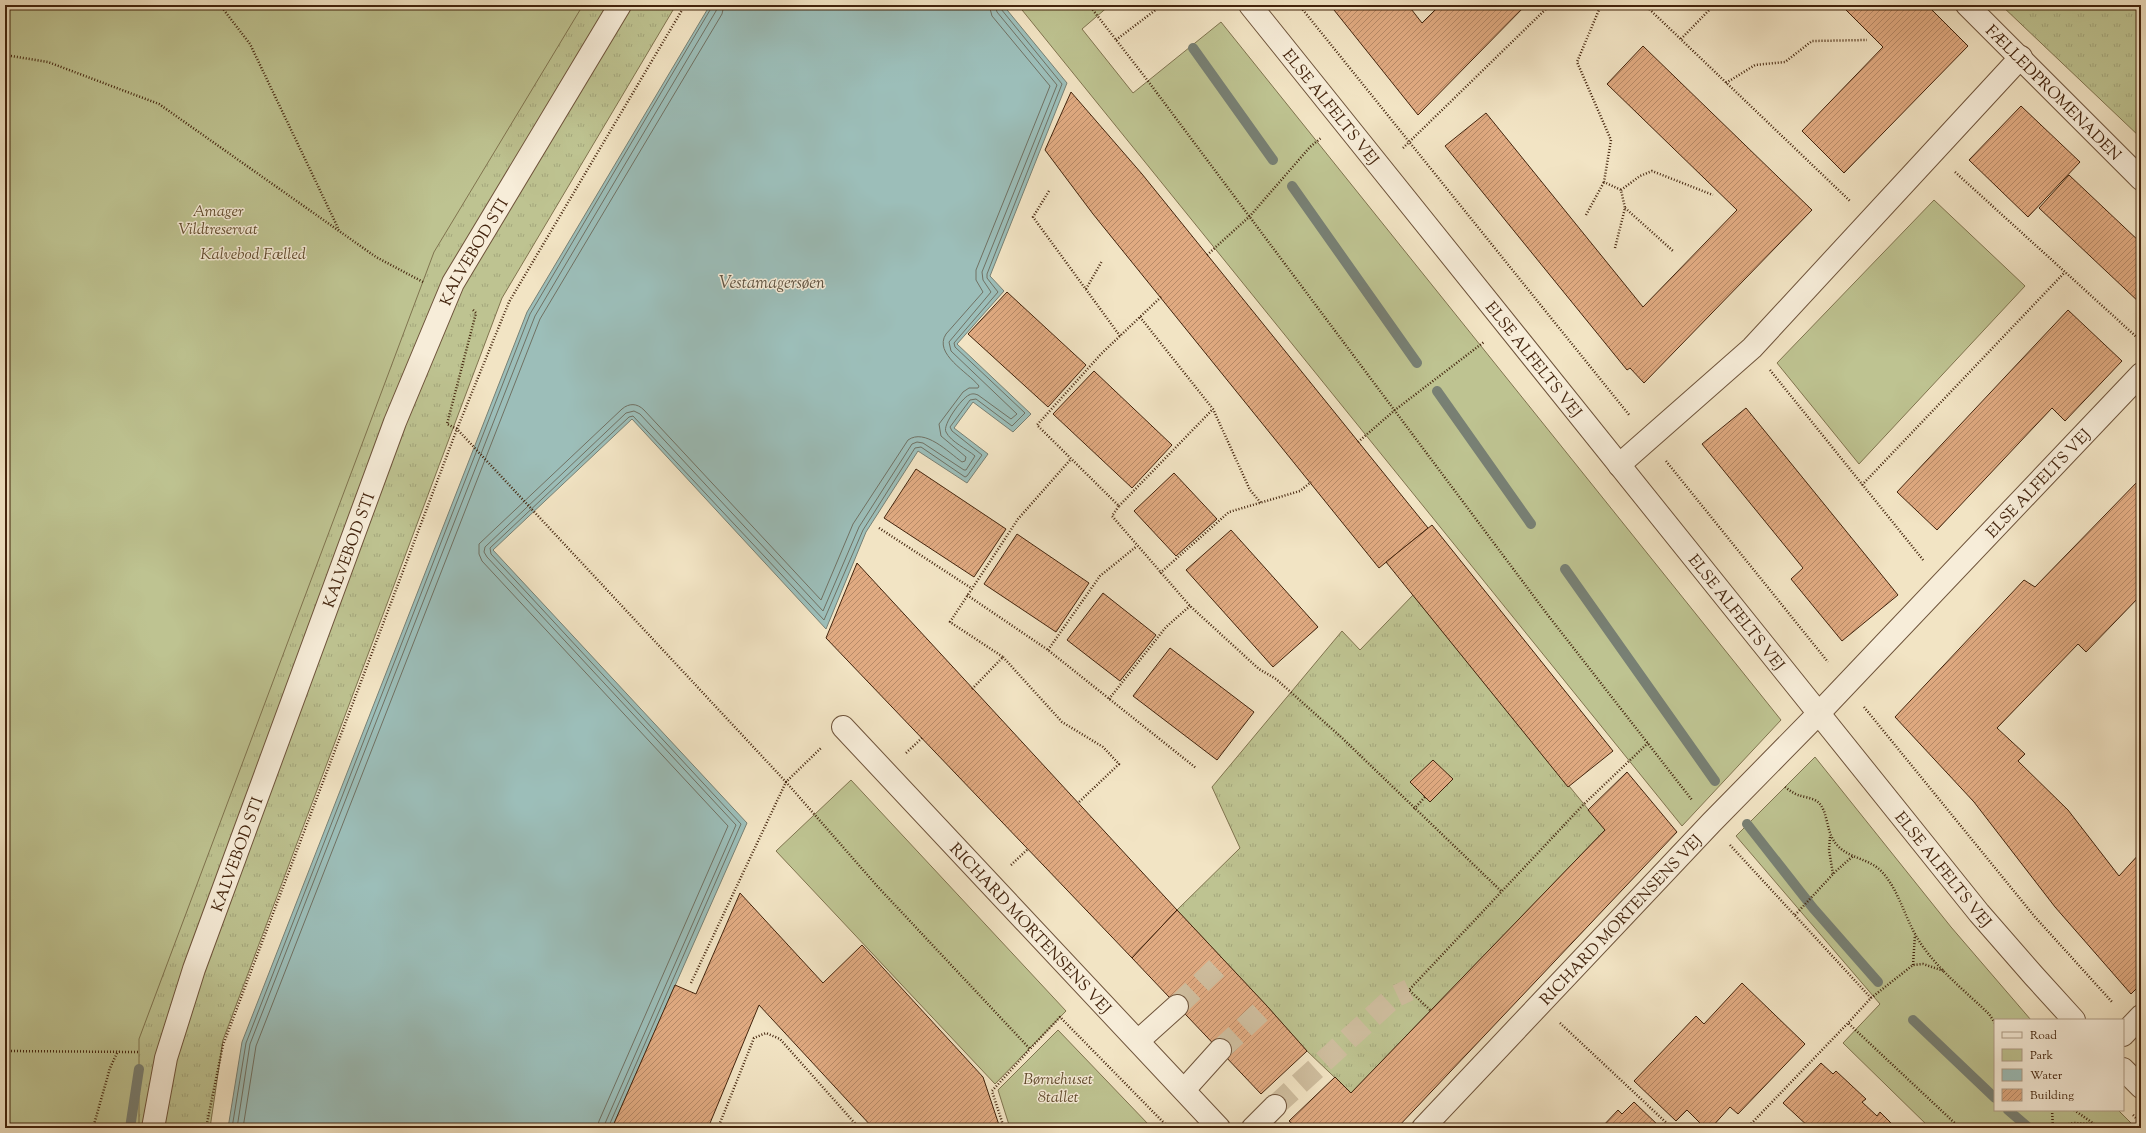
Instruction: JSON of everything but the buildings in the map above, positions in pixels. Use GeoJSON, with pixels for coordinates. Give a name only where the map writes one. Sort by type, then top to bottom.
{"type":"FeatureCollection","features":[{"type":"Feature","properties":{"kind":"street","name":"KALVEBOD STI"},"geometry":{"type":"LineString","coordinates":[[153,1128],[166,1058],[194,969],[241,835],[395,422],[451,289],[492,216],[620,5]]}},
{"type":"Feature","properties":{"kind":"street","name":"ELSE ALFELTS VEJ"},"geometry":{"type":"LineString","coordinates":[[1250,5],[1979,913],[2073,1019]]}},
{"type":"Feature","properties":{"kind":"street","name":"FÆLLEDPROMENADEN"},"geometry":{"type":"LineString","coordinates":[[1967,5],[2021,57],[2141,179]]}},
{"type":"Feature","properties":{"kind":"street"},"geometry":{"type":"LineString","coordinates":[[1620,464],[1752,348],[1934,153],[2021,57]]}},
{"type":"Feature","properties":{"kind":"street","name":"ELSE ALFELTS VEJ"},"geometry":{"type":"LineString","coordinates":[[1819,713],[2141,374]]}},
{"type":"Feature","properties":{"kind":"street","name":"RICHARD MORTENSENS VEJ"},"geometry":{"type":"LineString","coordinates":[[1423,1128],[1711,823],[1819,713]]}},
{"type":"Feature","properties":{"kind":"street","name":"RICHARD MORTENSENS VEJ"},"geometry":{"type":"LineString","coordinates":[[843,727],[1219,1128]]}},
{"type":"Feature","properties":{"kind":"street"},"geometry":{"type":"LineString","coordinates":[[1138,1041],[1177,1006]]}},
{"type":"Feature","properties":{"kind":"street"},"geometry":{"type":"LineString","coordinates":[[1184,1090],[1220,1050]]}},
{"type":"Feature","properties":{"kind":"street"},"geometry":{"type":"LineString","coordinates":[[2124,1070],[2141,1087]]}},
{"type":"Feature","properties":{"kind":"street"},"geometry":{"type":"LineString","coordinates":[[1254,1128],[1275,1106]]}},
{"type":"Feature","properties":{"kind":"path"},"geometry":{"type":"LineString","coordinates":[[220,5],[250,44],[339,232]]}},
{"type":"Feature","properties":{"kind":"path"},"geometry":{"type":"LineString","coordinates":[[206,1128],[223,1045],[457,429],[509,302],[685,5]]}},
{"type":"Feature","properties":{"kind":"path"},"geometry":{"type":"LineString","coordinates":[[1089,5],[1250,216],[1547,614],[1711,823],[1871,998]]}},
{"type":"Feature","properties":{"kind":"path"},"geometry":{"type":"LineString","coordinates":[[1116,40],[1162,5]]}},
{"type":"Feature","properties":{"kind":"path"},"geometry":{"type":"LineString","coordinates":[[1299,5],[2035,917],[2132,1025]]}},
{"type":"Feature","properties":{"kind":"path"},"geometry":{"type":"LineString","coordinates":[[1382,169],[1550,5]]}},
{"type":"Feature","properties":{"kind":"path"},"geometry":{"type":"LineString","coordinates":[[1586,215],[1604,182],[1611,140],[1577,62],[1601,5]]}},
{"type":"Feature","properties":{"kind":"path"},"geometry":{"type":"LineString","coordinates":[[1645,5],[1871,220]]}},
{"type":"Feature","properties":{"kind":"path"},"geometry":{"type":"LineString","coordinates":[[1681,39],[1714,5]]}},
{"type":"Feature","properties":{"kind":"path"},"geometry":{"type":"LineString","coordinates":[[1726,82],[1755,66],[1785,62],[1812,41],[1867,40]]}},
{"type":"Feature","properties":{"kind":"path"},"geometry":{"type":"LineString","coordinates":[[5,54],[48,62],[159,104],[376,257],[451,289],[476,313],[447,424],[457,429],[539,516],[786,782],[878,887],[1030,1049]]}},
{"type":"Feature","properties":{"kind":"path"},"geometry":{"type":"LineString","coordinates":[[1207,255],[1250,216],[1310,147],[1343,120]]}},
{"type":"Feature","properties":{"kind":"path"},"geometry":{"type":"LineString","coordinates":[[1934,153],[2141,342]]}},
{"type":"Feature","properties":{"kind":"path"},"geometry":{"type":"LineString","coordinates":[[1621,190],[1640,176],[1652,171],[1713,195]]}},
{"type":"Feature","properties":{"kind":"path"},"geometry":{"type":"LineString","coordinates":[[1604,182],[1621,190]]}},
{"type":"Feature","properties":{"kind":"path"},"geometry":{"type":"LineString","coordinates":[[1615,248],[1625,208],[1621,190]]}},
{"type":"Feature","properties":{"kind":"path"},"geometry":{"type":"LineString","coordinates":[[1049,191],[1034,217],[1120,336]]}},
{"type":"Feature","properties":{"kind":"path"},"geometry":{"type":"LineString","coordinates":[[1625,208],[1673,251]]}},
{"type":"Feature","properties":{"kind":"path"},"geometry":{"type":"LineString","coordinates":[[1086,289],[1102,261]]}},
{"type":"Feature","properties":{"kind":"path"},"geometry":{"type":"LineString","coordinates":[[1862,485],[2065,272]]}},
{"type":"Feature","properties":{"kind":"path"},"geometry":{"type":"LineString","coordinates":[[1119,506],[1037,425],[1120,336],[1161,297]]}},
{"type":"Feature","properties":{"kind":"path"},"geometry":{"type":"LineString","coordinates":[[1140,316],[1213,409],[1250,490],[1261,502]]}},
{"type":"Feature","properties":{"kind":"path"},"geometry":{"type":"LineString","coordinates":[[1358,442],[1395,410],[1507,325]]}},
{"type":"Feature","properties":{"kind":"path"},"geometry":{"type":"LineString","coordinates":[[1752,348],[1941,583]]}},
{"type":"Feature","properties":{"kind":"path"},"geometry":{"type":"LineString","coordinates":[[1213,409],[1119,506],[1112,516],[1190,606],[1259,669],[1276,679],[1341,737],[1414,809],[1501,891]]}},
{"type":"Feature","properties":{"kind":"path"},"geometry":{"type":"LineString","coordinates":[[1071,459],[1018,519],[971,588],[950,622],[1003,657],[1062,722],[1103,747],[1119,764],[1078,803]]}},
{"type":"Feature","properties":{"kind":"path"},"geometry":{"type":"LineString","coordinates":[[1160,573],[1229,512],[1300,492],[1310,482]]}},
{"type":"Feature","properties":{"kind":"path"},"geometry":{"type":"LineString","coordinates":[[879,528],[971,588]]}},
{"type":"Feature","properties":{"kind":"path"},"geometry":{"type":"LineString","coordinates":[[1048,650],[1100,576],[1137,546]]}},
{"type":"Feature","properties":{"kind":"path"},"geometry":{"type":"LineString","coordinates":[[967,595],[1048,650],[1196,768]]}},
{"type":"Feature","properties":{"kind":"path"},"geometry":{"type":"LineString","coordinates":[[1109,699],[1166,627],[1190,606]]}},
{"type":"Feature","properties":{"kind":"path"},"geometry":{"type":"LineString","coordinates":[[972,689],[1003,657]]}},
{"type":"Feature","properties":{"kind":"path"},"geometry":{"type":"LineString","coordinates":[[691,983],[786,782],[843,727]]}},
{"type":"Feature","properties":{"kind":"path"},"geometry":{"type":"LineString","coordinates":[[1430,1010],[1409,990],[1583,805],[1648,743]]}},
{"type":"Feature","properties":{"kind":"path"},"geometry":{"type":"LineString","coordinates":[[1784,787],[1797,795],[1816,800],[1821,805],[1830,837],[1829,850],[1833,875]]}},
{"type":"Feature","properties":{"kind":"path"},"geometry":{"type":"LineString","coordinates":[[1414,809],[1425,797]]}},
{"type":"Feature","properties":{"kind":"path"},"geometry":{"type":"LineString","coordinates":[[1830,837],[1844,853],[1875,865],[1883,873],[1892,885],[1916,934],[1945,971],[1990,1014],[1994,1021]]}},
{"type":"Feature","properties":{"kind":"path"},"geometry":{"type":"LineString","coordinates":[[1795,915],[1853,856]]}},
{"type":"Feature","properties":{"kind":"path"},"geometry":{"type":"LineString","coordinates":[[1913,965],[1916,934]]}},
{"type":"Feature","properties":{"kind":"path"},"geometry":{"type":"LineString","coordinates":[[1747,1128],[1871,998],[1913,965],[1923,964],[1945,971]]}},
{"type":"Feature","properties":{"kind":"path"},"geometry":{"type":"LineString","coordinates":[[1540,1003],[1672,1128]]}},
{"type":"Feature","properties":{"kind":"path"},"geometry":{"type":"LineString","coordinates":[[1004,1128],[992,1091],[1060,1016],[1166,1125],[1163,1128]]}},
{"type":"Feature","properties":{"kind":"path"},"geometry":{"type":"LineString","coordinates":[[1848,1023],[1960,1128]]}},
{"type":"Feature","properties":{"kind":"path"},"geometry":{"type":"LineString","coordinates":[[718,1128],[754,1038],[766,1033],[780,1039],[859,1128]]}},
{"type":"Feature","properties":{"kind":"path"},"geometry":{"type":"LineString","coordinates":[[5,1051],[148,1052],[166,1058]]}},
{"type":"Feature","properties":{"kind":"path"},"geometry":{"type":"LineString","coordinates":[[93,1128],[110,1068],[118,1051]]}},
{"type":"Feature","properties":{"kind":"path"},"geometry":{"type":"LineString","coordinates":[[2052,1111],[2053,1128],[2073,1123],[2095,1124]]}},
{"type":"Feature","properties":{"kind":"path"},"geometry":{"type":"LineString","coordinates":[[2076,1111],[2100,1128]]}},
{"type":"Feature","properties":{"kind":"green space","name":"Amager Vildtreservat"},"geometry":{"type":"Polygon","coordinates":[[[5,5],[676,5],[502,298],[223,1040],[210,1128],[5,1128],[5,5]]]}},
{"type":"Feature","properties":{"kind":"green space","name":"Amager Vildtreservat"},"geometry":{"type":"Polygon","coordinates":[[[5,5],[583,5],[434,252],[139,1039],[139,1128],[5,1128],[5,5]]]}},
{"type":"Feature","properties":{"kind":"green space"},"geometry":{"type":"Polygon","coordinates":[[[1018,5],[1110,5],[1082,29],[1133,93],[1221,22],[1781,720],[1682,826],[1018,5]]]}},
{"type":"Feature","properties":{"kind":"green space"},"geometry":{"type":"Polygon","coordinates":[[[2001,5],[2141,5],[2141,138],[2001,5]]]}},
{"type":"Feature","properties":{"kind":"green space"},"geometry":{"type":"Polygon","coordinates":[[[1934,200],[2025,286],[1859,464],[1777,363],[1934,200]]]}},
{"type":"Feature","properties":{"kind":"green space"},"geometry":{"type":"Polygon","coordinates":[[[1413,595],[1605,830],[1351,1093],[1307,1051],[1177,910],[1240,848],[1212,787],[1342,631],[1360,650],[1413,595]]]}},
{"type":"Feature","properties":{"kind":"green space"},"geometry":{"type":"Polygon","coordinates":[[[1815,757],[1951,927],[2030,1019],[1994,1019],[1994,1111],[2119,1111],[2136,1128],[1930,1128],[1843,1043],[1880,1004],[1736,836],[1815,757]]]}},
{"type":"Feature","properties":{"kind":"green space"},"geometry":{"type":"Polygon","coordinates":[[[851,780],[1066,1011],[995,1084],[776,851],[851,780]]]}},
{"type":"Feature","properties":{"kind":"green space","name":"Børnehuset 8tallet"},"geometry":{"type":"Polygon","coordinates":[[[1058,1030],[1149,1125],[1147,1128],[1010,1128],[998,1090],[1058,1030]]]}},
{"type":"Feature","properties":{"kind":"water","name":"Vestamagersøen"},"geometry":{"type":"Polygon","coordinates":[[[710,5],[1003,5],[1067,83],[990,276],[1004,291],[957,344],[1031,414],[1013,432],[973,402],[954,428],[988,454],[967,483],[918,451],[866,532],[826,629],[632,419],[493,550],[747,823],[612,1128],[228,1128],[242,1042],[527,312],[710,5]]]}},
{"type":"Feature","properties":{"kind":"waterway"},"geometry":{"type":"LineString","coordinates":[[1193,48],[1273,160]]}},
{"type":"Feature","properties":{"kind":"waterway"},"geometry":{"type":"LineString","coordinates":[[1292,186],[1417,363]]}},
{"type":"Feature","properties":{"kind":"waterway"},"geometry":{"type":"LineString","coordinates":[[1437,391],[1531,524]]}},
{"type":"Feature","properties":{"kind":"waterway"},"geometry":{"type":"LineString","coordinates":[[1565,569],[1715,781]]}},
{"type":"Feature","properties":{"kind":"waterway"},"geometry":{"type":"LineString","coordinates":[[1747,824],[1813,908],[1878,982]]}},
{"type":"Feature","properties":{"kind":"waterway"},"geometry":{"type":"LineString","coordinates":[[1913,1020],[1994,1097]]}},
{"type":"Feature","properties":{"kind":"waterway"},"geometry":{"type":"LineString","coordinates":[[130,1128],[139,1069]]}},
{"type":"Feature","properties":{"kind":"waterway"},"geometry":{"type":"LineString","coordinates":[[2009,1111],[2029,1128]]}},
{"type":"Feature","properties":{"kind":"tunnel"},"geometry":{"type":"LineString","coordinates":[[1177,1006],[1224,961]]}},
{"type":"Feature","properties":{"kind":"tunnel"},"geometry":{"type":"LineString","coordinates":[[1275,1106],[1394,997],[1409,990]]}},
{"type":"Feature","properties":{"kind":"tunnel"},"geometry":{"type":"LineString","coordinates":[[1220,1050],[1267,1006]]}},
{"type":"Feature","properties":{"kind":"park label","name":"Kalvebod Fælled"},"geometry":{"type":"Point","coordinates":[253,253]}}]}
